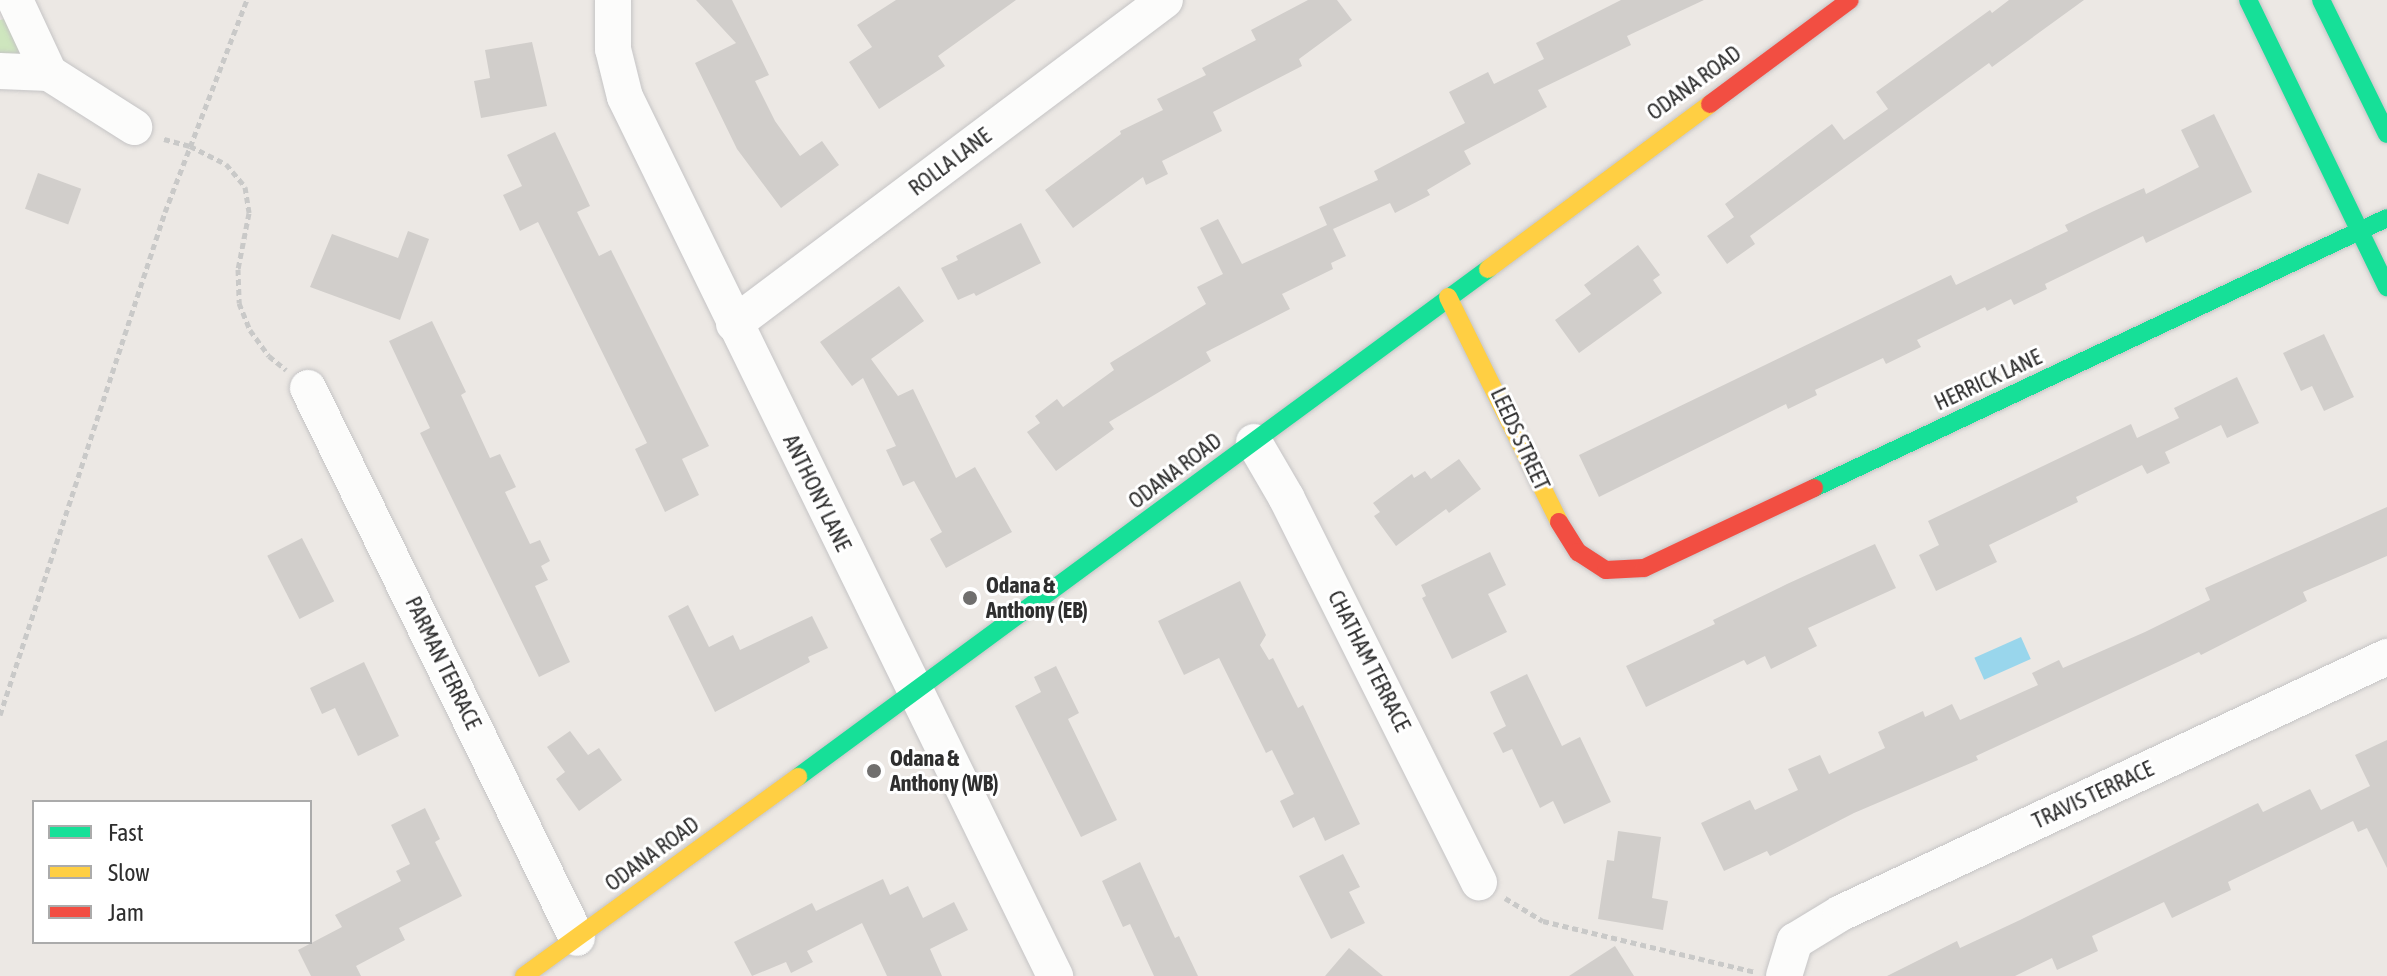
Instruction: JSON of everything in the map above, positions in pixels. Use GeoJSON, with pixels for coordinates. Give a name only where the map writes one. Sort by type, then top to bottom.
{"type":"FeatureCollection","features":[{"type":"Feature","properties":{"kind":"street"},"geometry":{"type":"LineString","coordinates":[[15,0],[49,73]]}},
{"type":"Feature","properties":{"kind":"street","name":"ANTHONY LANE"},"geometry":{"type":"LineString","coordinates":[[613,0],[613,49],[625,97],[1055,976]]}},
{"type":"Feature","properties":{"kind":"street","name":"ROLLA LANE"},"geometry":{"type":"LineString","coordinates":[[734,324],[1165,0]]}},
{"type":"Feature","properties":{"kind":"street","name":"ODANA ROAD"},"geometry":{"type":"LineString","coordinates":[[524,976],[1254,442],[1850,0]]}},
{"type":"Feature","properties":{"kind":"street"},"geometry":{"type":"LineString","coordinates":[[2248,0],[2387,287]]}},
{"type":"Feature","properties":{"kind":"street"},"geometry":{"type":"LineString","coordinates":[[2321,0],[2387,134]]}},
{"type":"Feature","properties":{"kind":"street"},"geometry":{"type":"LineString","coordinates":[[0,71],[49,73],[134,127]]}},
{"type":"Feature","properties":{"kind":"street","name":"HERRICK LANE"},"geometry":{"type":"LineString","coordinates":[[1606,570],[1644,568],[2387,218]]}},
{"type":"Feature","properties":{"kind":"street","name":"LEEDS STREET"},"geometry":{"type":"LineString","coordinates":[[1448,297],[1559,522],[1578,552],[1606,570]]}},
{"type":"Feature","properties":{"kind":"street","name":"PARMAN TERRACE"},"geometry":{"type":"LineString","coordinates":[[308,388],[577,938]]}},
{"type":"Feature","properties":{"kind":"street","name":"CHATHAM TERRACE"},"geometry":{"type":"LineString","coordinates":[[1254,442],[1286,497],[1479,882]]}},
{"type":"Feature","properties":{"kind":"street","name":"TRAVIS TERRACE"},"geometry":{"type":"LineString","coordinates":[[1772,975],[1795,941],[1841,913],[2387,657]]}},
{"type":"Feature","properties":{"kind":"path"},"geometry":{"type":"LineString","coordinates":[[0,715],[190,146],[247,0]]}},
{"type":"Feature","properties":{"kind":"path"},"geometry":{"type":"LineString","coordinates":[[190,146],[226,164],[245,187],[249,213],[238,269],[239,303],[250,330],[269,356],[308,388]]}},
{"type":"Feature","properties":{"kind":"path"},"geometry":{"type":"LineString","coordinates":[[1479,882],[1543,921],[1772,975]]}},
{"type":"Feature","properties":{"kind":"green space"},"geometry":{"type":"Polygon","coordinates":[[[5,19],[28,59],[0,62],[0,20],[5,19]]]}},
{"type":"Feature","properties":{"kind":"water"},"geometry":{"type":"Polygon","coordinates":[[[2021,637],[2031,659],[1984,680],[1974,658],[2021,637]]]}},
{"type":"Feature","properties":{"kind":"building"},"geometry":{"type":"Polygon","coordinates":[[[696,0],[732,0],[769,75],[755,81],[775,121],[800,156],[822,141],[839,165],[781,208],[737,149],[695,63],[736,43],[696,0]]]}},
{"type":"Feature","properties":{"kind":"building"},"geometry":{"type":"Polygon","coordinates":[[[896,0],[1016,0],[938,56],[945,66],[879,109],[849,62],[872,47],[857,25],[896,0]]]}},
{"type":"Feature","properties":{"kind":"building"},"geometry":{"type":"Polygon","coordinates":[[[1308,0],[1337,0],[1352,20],[1299,59],[1302,66],[1213,112],[1222,131],[1162,161],[1168,174],[1146,185],[1143,177],[1073,228],[1045,190],[1121,134],[1120,131],[1163,110],[1157,99],[1206,75],[1202,68],[1256,40],[1251,30],[1308,0]]]}},
{"type":"Feature","properties":{"kind":"building"},"geometry":{"type":"Polygon","coordinates":[[[1621,0],[1704,0],[1627,36],[1631,45],[1538,90],[1547,107],[1464,151],[1471,164],[1427,190],[1430,195],[1395,213],[1390,203],[1333,229],[1346,256],[1331,263],[1333,269],[1282,294],[1290,309],[1206,352],[1211,361],[1109,422],[1114,429],[1056,471],[1027,432],[1040,423],[1035,416],[1057,399],[1063,407],[1114,370],[1110,363],[1206,304],[1197,287],[1223,274],[1200,228],[1218,219],[1242,264],[1327,225],[1319,207],[1378,180],[1374,171],[1465,123],[1449,92],[1488,72],[1494,84],[1544,59],[1536,43],[1621,0]]]}},
{"type":"Feature","properties":{"kind":"building"},"geometry":{"type":"Polygon","coordinates":[[[2009,0],[2084,0],[1992,67],[1989,63],[1750,236],[1755,244],[1727,264],[1707,236],[1734,217],[1725,204],[1832,124],[1844,140],[1888,109],[1876,92],[1990,10],[1992,13],[2009,0]]]}},
{"type":"Feature","properties":{"kind":"building"},"geometry":{"type":"Polygon","coordinates":[[[532,42],[547,106],[481,118],[474,81],[490,78],[485,50],[532,42]]]}},
{"type":"Feature","properties":{"kind":"building"},"geometry":{"type":"Polygon","coordinates":[[[2214,114],[2252,192],[2146,243],[2143,236],[2045,284],[2047,289],[2014,305],[2011,299],[1987,311],[1985,307],[1917,340],[1921,347],[1886,364],[1883,358],[1815,390],[1817,395],[1788,409],[1786,404],[1599,497],[1579,455],[1951,275],[1956,285],[2068,231],[2065,225],[2144,188],[2146,194],[2199,167],[2181,130],[2214,114]]]}},
{"type":"Feature","properties":{"kind":"building"},"geometry":{"type":"Polygon","coordinates":[[[555,132],[590,206],[577,212],[599,256],[611,250],[709,446],[682,459],[699,495],[665,512],[635,449],[647,443],[538,222],[520,231],[503,195],[522,186],[507,155],[555,132]]]}},
{"type":"Feature","properties":{"kind":"building"},"geometry":{"type":"Polygon","coordinates":[[[38,173],[81,189],[68,224],[25,209],[38,173]]]}},
{"type":"Feature","properties":{"kind":"building"},"geometry":{"type":"Polygon","coordinates":[[[1021,223],[1041,263],[976,296],[974,293],[958,300],[941,268],[958,260],[956,256],[1021,223]]]}},
{"type":"Feature","properties":{"kind":"building"},"geometry":{"type":"Polygon","coordinates":[[[408,231],[429,239],[400,320],[310,287],[332,234],[398,258],[408,231]]]}},
{"type":"Feature","properties":{"kind":"building"},"geometry":{"type":"Polygon","coordinates":[[[1638,245],[1660,275],[1653,280],[1662,293],[1579,353],[1555,320],[1591,294],[1584,285],[1638,245]]]}},
{"type":"Feature","properties":{"kind":"building"},"geometry":{"type":"Polygon","coordinates":[[[899,286],[924,321],[871,359],[898,396],[913,389],[956,478],[975,467],[1012,532],[946,568],[930,539],[942,532],[914,481],[903,486],[886,450],[896,446],[863,378],[852,386],[820,342],[899,286]]]}},
{"type":"Feature","properties":{"kind":"building"},"geometry":{"type":"Polygon","coordinates":[[[432,321],[466,392],[461,395],[490,458],[500,454],[516,487],[505,492],[530,544],[540,540],[550,561],[541,566],[548,580],[535,586],[570,662],[539,677],[420,433],[430,428],[389,341],[432,321]]]}},
{"type":"Feature","properties":{"kind":"building"},"geometry":{"type":"Polygon","coordinates":[[[2324,334],[2354,397],[2324,411],[2312,386],[2301,391],[2283,353],[2324,334]]]}},
{"type":"Feature","properties":{"kind":"building"},"geometry":{"type":"Polygon","coordinates":[[[2237,377],[2259,423],[2227,438],[2221,425],[2165,452],[2170,463],[2147,474],[2142,465],[2076,497],[2078,502],[1989,545],[1997,562],[1936,591],[1919,555],[1939,545],[1928,521],[2131,424],[2137,438],[2179,418],[2174,408],[2237,377]]]}},
{"type":"Feature","properties":{"kind":"building"},"geometry":{"type":"Polygon","coordinates":[[[1459,459],[1481,489],[1449,513],[1446,509],[1396,546],[1374,516],[1380,512],[1373,503],[1412,474],[1414,478],[1425,471],[1431,479],[1459,459]]]}},
{"type":"Feature","properties":{"kind":"building"},"geometry":{"type":"Polygon","coordinates":[[[2387,507],[2387,556],[2303,592],[2307,601],[2201,655],[2199,652],[1976,756],[1978,760],[1854,813],[1770,856],[1767,851],[1724,871],[1701,823],[1750,800],[1755,810],[1798,790],[1788,769],[1820,755],[1829,774],[1885,748],[1878,732],[1923,711],[1925,717],[1952,704],[1960,720],[2038,685],[2032,673],[2059,660],[2063,668],[2145,632],[2210,600],[2205,588],[2387,507]]]}},
{"type":"Feature","properties":{"kind":"building"},"geometry":{"type":"Polygon","coordinates":[[[302,538],[334,601],[299,619],[267,556],[302,538]]]}},
{"type":"Feature","properties":{"kind":"building"},"geometry":{"type":"Polygon","coordinates":[[[1875,544],[1896,588],[1808,628],[1817,646],[1771,669],[1765,656],[1747,665],[1744,660],[1646,707],[1626,666],[1715,624],[1713,620],[1875,544]]]}},
{"type":"Feature","properties":{"kind":"building"},"geometry":{"type":"Polygon","coordinates":[[[1490,552],[1506,585],[1488,594],[1507,632],[1452,659],[1422,598],[1426,596],[1421,585],[1490,552]]]}},
{"type":"Feature","properties":{"kind":"building"},"geometry":{"type":"Polygon","coordinates":[[[1240,581],[1266,635],[1260,645],[1269,660],[1273,658],[1298,708],[1303,705],[1360,824],[1325,841],[1314,817],[1293,828],[1280,801],[1294,794],[1272,750],[1266,753],[1219,658],[1184,675],[1158,621],[1240,581]]]}},
{"type":"Feature","properties":{"kind":"building"},"geometry":{"type":"Polygon","coordinates":[[[688,605],[709,647],[733,635],[740,650],[812,616],[828,648],[808,657],[810,662],[715,712],[668,616],[688,605]]]}},
{"type":"Feature","properties":{"kind":"building"},"geometry":{"type":"Polygon","coordinates":[[[364,662],[399,736],[358,756],[335,708],[322,714],[310,688],[364,662]]]}},
{"type":"Feature","properties":{"kind":"building"},"geometry":{"type":"Polygon","coordinates":[[[1056,666],[1079,713],[1068,719],[1117,820],[1081,837],[1015,706],[1041,692],[1034,677],[1056,666]]]}},
{"type":"Feature","properties":{"kind":"building"},"geometry":{"type":"Polygon","coordinates":[[[1527,674],[1562,746],[1580,737],[1611,802],[1564,824],[1553,801],[1540,808],[1512,749],[1503,753],[1493,733],[1506,726],[1490,692],[1527,674]]]}},
{"type":"Feature","properties":{"kind":"building"},"geometry":{"type":"Polygon","coordinates":[[[570,731],[588,755],[599,748],[622,780],[579,811],[556,779],[565,772],[547,747],[570,731]]]}},
{"type":"Feature","properties":{"kind":"building"},"geometry":{"type":"Polygon","coordinates":[[[2387,740],[2387,868],[2367,828],[2358,832],[2353,821],[2228,882],[2231,890],[2172,918],[2164,902],[2092,936],[2098,951],[2057,970],[2052,958],[2015,976],[1887,976],[1957,941],[1960,948],[2258,803],[2263,812],[2310,789],[2321,810],[2370,786],[2355,755],[2387,740]]]}},
{"type":"Feature","properties":{"kind":"building"},"geometry":{"type":"Polygon","coordinates":[[[425,808],[440,839],[435,842],[462,896],[399,928],[405,940],[356,966],[361,976],[311,976],[298,950],[342,927],[335,915],[401,881],[396,871],[410,864],[391,825],[425,808]]]}},
{"type":"Feature","properties":{"kind":"building"},"geometry":{"type":"Polygon","coordinates":[[[1618,831],[1661,837],[1652,898],[1668,901],[1663,930],[1598,919],[1607,860],[1614,861],[1618,831]]]}},
{"type":"Feature","properties":{"kind":"building"},"geometry":{"type":"Polygon","coordinates":[[[1343,854],[1360,887],[1349,892],[1365,923],[1331,939],[1299,876],[1343,854]]]}},
{"type":"Feature","properties":{"kind":"building"},"geometry":{"type":"Polygon","coordinates":[[[1140,862],[1175,938],[1179,936],[1198,976],[1154,976],[1130,924],[1123,927],[1102,881],[1140,862]]]}},
{"type":"Feature","properties":{"kind":"building"},"geometry":{"type":"Polygon","coordinates":[[[883,879],[890,895],[908,886],[923,918],[954,902],[968,930],[930,949],[942,976],[887,976],[862,923],[807,951],[813,962],[791,973],[786,962],[752,976],[734,942],[812,903],[816,911],[883,879]]]}},
{"type":"Feature","properties":{"kind":"building"},"geometry":{"type":"Polygon","coordinates":[[[1615,946],[1634,976],[1569,976],[1615,946]]]}},
{"type":"Feature","properties":{"kind":"building"},"geometry":{"type":"Polygon","coordinates":[[[1349,948],[1383,976],[1325,976],[1349,948]]]}},
{"type":"Feature","properties":{"kind":"traffic: fast"},"geometry":{"type":"LineString","coordinates":[[2248,0],[2387,287]]}},
{"type":"Feature","properties":{"kind":"traffic: fast"},"geometry":{"type":"LineString","coordinates":[[2321,0],[2387,134]]}},
{"type":"Feature","properties":{"kind":"traffic: fast"},"geometry":{"type":"LineString","coordinates":[[1814,488],[2387,218]]}},
{"type":"Feature","properties":{"kind":"traffic: fast"},"geometry":{"type":"LineString","coordinates":[[798,777],[1488,269]]}},
{"type":"Feature","properties":{"kind":"traffic: slow"},"geometry":{"type":"LineString","coordinates":[[1488,269],[1710,104]]}},
{"type":"Feature","properties":{"kind":"traffic: slow"},"geometry":{"type":"LineString","coordinates":[[1448,297],[1559,522]]}},
{"type":"Feature","properties":{"kind":"traffic: slow"},"geometry":{"type":"LineString","coordinates":[[524,976],[798,777]]}},
{"type":"Feature","properties":{"kind":"traffic: jam"},"geometry":{"type":"LineString","coordinates":[[1710,104],[1850,0]]}},
{"type":"Feature","properties":{"kind":"traffic: jam"},"geometry":{"type":"LineString","coordinates":[[1559,522],[1578,552],[1606,570],[1644,568],[1814,488]]}},
{"type":"Feature","properties":{"kind":"place","name":"Odana & Anthony (EB)"},"geometry":{"type":"Point","coordinates":[970,598]}},
{"type":"Feature","properties":{"kind":"place","name":"Odana & Anthony (WB)"},"geometry":{"type":"Point","coordinates":[874,771]}}]}
